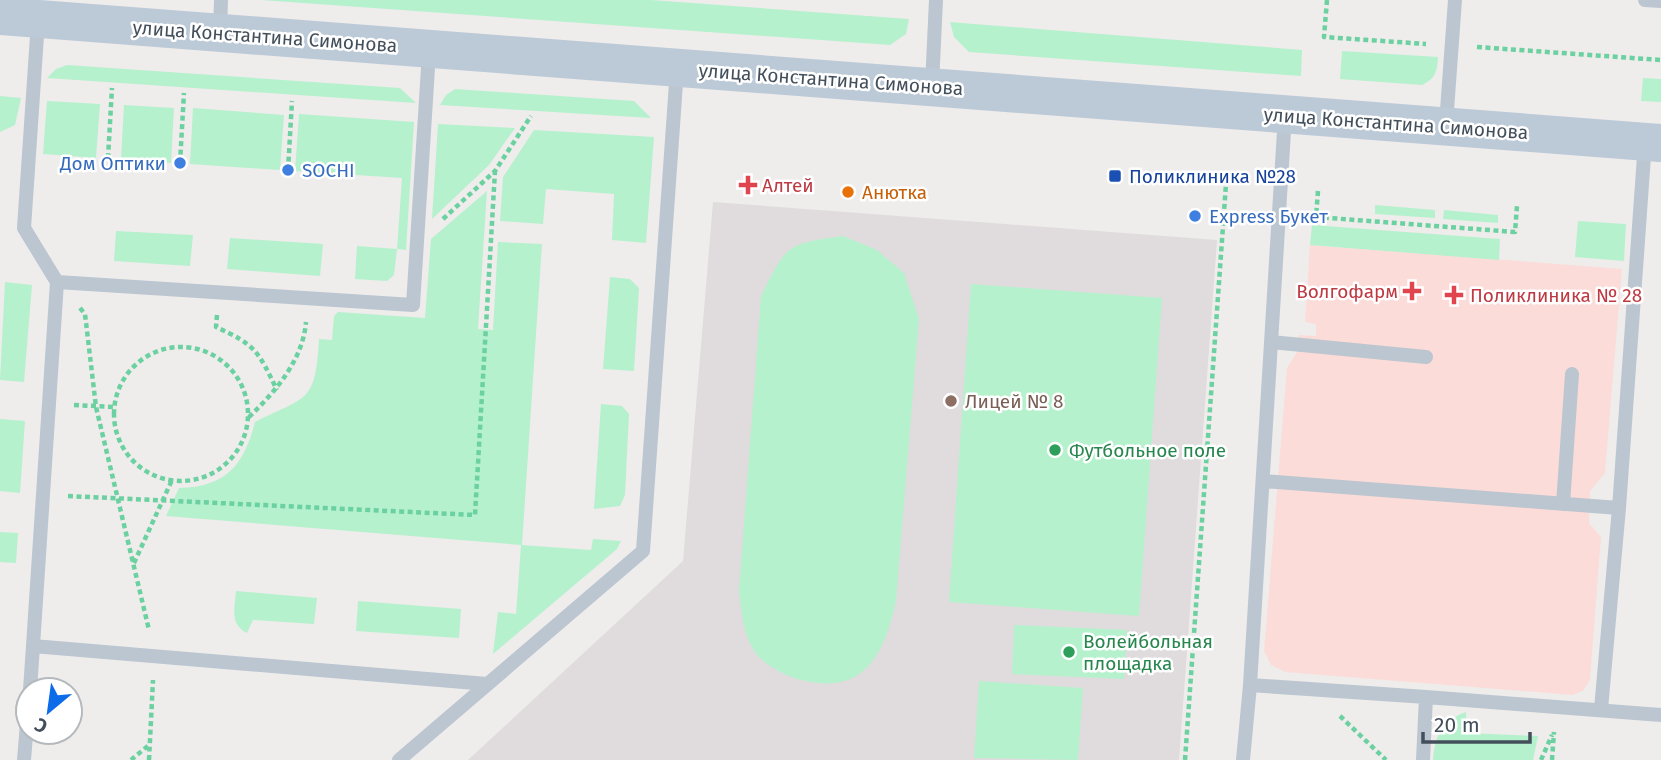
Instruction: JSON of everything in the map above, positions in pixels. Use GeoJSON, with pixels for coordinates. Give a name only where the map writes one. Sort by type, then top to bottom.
{"type":"FeatureCollection","features":[{"type":"Feature","properties":{"kind":"main road","name":"улица Константина Симонова"},"geometry":{"type":"LineString","coordinates":[[0,16],[39,10],[220,16],[429,49],[1653,142]]}},
{"type":"Feature","properties":{"kind":"lane"},"geometry":{"type":"LineString","coordinates":[[932,87],[936,0]]}},
{"type":"Feature","properties":{"kind":"lane"},"geometry":{"type":"LineString","coordinates":[[1446,126],[1455,0]]}},
{"type":"Feature","properties":{"kind":"lane"},"geometry":{"type":"LineString","coordinates":[[1645,0],[1661,1]]}},
{"type":"Feature","properties":{"kind":"lane"},"geometry":{"type":"LineString","coordinates":[[31,676],[57,282],[24,228],[39,10]]}},
{"type":"Feature","properties":{"kind":"lane"},"geometry":{"type":"LineString","coordinates":[[57,282],[413,305],[429,49]]}},
{"type":"Feature","properties":{"kind":"lane"},"geometry":{"type":"LineString","coordinates":[[399,760],[643,551],[677,67]]}},
{"type":"Feature","properties":{"kind":"lane"},"geometry":{"type":"LineString","coordinates":[[1242,760],[1250,685],[1285,114]]}},
{"type":"Feature","properties":{"kind":"lane"},"geometry":{"type":"LineString","coordinates":[[1601,709],[1653,142]]}},
{"type":"Feature","properties":{"kind":"lane"},"geometry":{"type":"LineString","coordinates":[[1271,342],[1426,357]]}},
{"type":"Feature","properties":{"kind":"lane"},"geometry":{"type":"LineString","coordinates":[[1563,504],[1572,374]]}},
{"type":"Feature","properties":{"kind":"lane"},"geometry":{"type":"LineString","coordinates":[[1263,481],[1619,508]]}},
{"type":"Feature","properties":{"kind":"lane"},"geometry":{"type":"LineString","coordinates":[[33,646],[487,684]]}},
{"type":"Feature","properties":{"kind":"lane"},"geometry":{"type":"LineString","coordinates":[[1250,685],[1661,715]]}},
{"type":"Feature","properties":{"kind":"lane"},"geometry":{"type":"LineString","coordinates":[[1423,760],[1426,697]]}},
{"type":"Feature","properties":{"kind":"path"},"geometry":{"type":"LineString","coordinates":[[1327,0],[1325,37],[1661,60]]}},
{"type":"Feature","properties":{"kind":"path"},"geometry":{"type":"LineString","coordinates":[[108,158],[112,88]]}},
{"type":"Feature","properties":{"kind":"path"},"geometry":{"type":"LineString","coordinates":[[180,163],[184,93]]}},
{"type":"Feature","properties":{"kind":"path"},"geometry":{"type":"LineString","coordinates":[[288,170],[292,101]]}},
{"type":"Feature","properties":{"kind":"path"},"geometry":{"type":"LineString","coordinates":[[417,243],[495,171],[531,116]]}},
{"type":"Feature","properties":{"kind":"path"},"geometry":{"type":"LineString","coordinates":[[42,494],[475,515],[495,171]]}},
{"type":"Feature","properties":{"kind":"path"},"geometry":{"type":"LineString","coordinates":[[1185,760],[1226,184]]}},
{"type":"Feature","properties":{"kind":"path"},"geometry":{"type":"LineString","coordinates":[[1318,191],[1316,218],[1516,232],[1517,206]]}},
{"type":"Feature","properties":{"kind":"path"},"geometry":{"type":"LineString","coordinates":[[57,282],[85,314],[96,407],[155,656],[149,760]]}},
{"type":"Feature","properties":{"kind":"path"},"geometry":{"type":"LineString","coordinates":[[218,292],[216,327],[246,340],[255,349],[277,391]]}},
{"type":"Feature","properties":{"kind":"path"},"geometry":{"type":"LineString","coordinates":[[248,418],[277,391],[305,338],[307,298]]}},
{"type":"Feature","properties":{"kind":"path"},"geometry":{"type":"LineString","coordinates":[[181,346],[202,350],[222,360],[237,376],[246,396],[248,418],[243,439],[232,458],[214,472],[194,480],[172,480],[137,465],[124,451],[116,433],[114,407],[125,376],[140,360],[159,350],[181,346]]}},
{"type":"Feature","properties":{"kind":"path"},"geometry":{"type":"LineString","coordinates":[[96,407],[114,407]]}},
{"type":"Feature","properties":{"kind":"path"},"geometry":{"type":"LineString","coordinates":[[133,564],[172,480]]}},
{"type":"Feature","properties":{"kind":"path"},"geometry":{"type":"LineString","coordinates":[[1311,689],[1386,760]]}},
{"type":"Feature","properties":{"kind":"path"},"geometry":{"type":"LineString","coordinates":[[1541,760],[1554,731]]}},
{"type":"Feature","properties":{"kind":"path"},"geometry":{"type":"LineString","coordinates":[[131,760],[150,745]]}},
{"type":"Feature","properties":{"kind":"shaded area","name":"Лицей № 8"},"geometry":{"type":"Polygon","coordinates":[[[713,202],[1217,240],[1179,760],[468,760],[683,561],[713,202]]]}},
{"type":"Feature","properties":{"kind":"shaded area"},"geometry":{"type":"Polygon","coordinates":[[[1310,245],[1622,269],[1605,473],[1590,491],[1589,523],[1601,537],[1590,679],[1584,690],[1573,695],[1285,672],[1271,665],[1264,651],[1287,368],[1297,352],[1299,335],[1316,336],[1316,324],[1305,322],[1310,245]]]}},
{"type":"Feature","properties":{"kind":"green space"},"geometry":{"type":"Polygon","coordinates":[[[261,0],[651,0],[909,19],[906,34],[890,45],[261,0]]]}},
{"type":"Feature","properties":{"kind":"green space"},"geometry":{"type":"Polygon","coordinates":[[[950,22],[1302,50],[1301,76],[969,52],[954,37],[950,22]]]}},
{"type":"Feature","properties":{"kind":"green space"},"geometry":{"type":"Polygon","coordinates":[[[1342,51],[1438,57],[1437,67],[1433,77],[1422,85],[1340,79],[1342,51]]]}},
{"type":"Feature","properties":{"kind":"green space"},"geometry":{"type":"Polygon","coordinates":[[[67,65],[400,88],[416,103],[47,78],[56,69],[67,65]]]}},
{"type":"Feature","properties":{"kind":"green space"},"geometry":{"type":"Polygon","coordinates":[[[1643,78],[1661,79],[1661,102],[1641,101],[1643,78]]]}},
{"type":"Feature","properties":{"kind":"green space"},"geometry":{"type":"Polygon","coordinates":[[[455,89],[634,101],[651,118],[440,105],[446,95],[455,89]]]}},
{"type":"Feature","properties":{"kind":"green space"},"geometry":{"type":"Polygon","coordinates":[[[0,96],[21,98],[15,125],[0,132],[0,96]]]}},
{"type":"Feature","properties":{"kind":"green space"},"geometry":{"type":"Polygon","coordinates":[[[47,101],[100,104],[96,158],[43,154],[47,101]]]}},
{"type":"Feature","properties":{"kind":"green space"},"geometry":{"type":"Polygon","coordinates":[[[124,105],[174,108],[171,163],[121,159],[124,105]]]}},
{"type":"Feature","properties":{"kind":"green space"},"geometry":{"type":"Polygon","coordinates":[[[193,108],[284,115],[280,170],[190,164],[193,108]]]}},
{"type":"Feature","properties":{"kind":"green space"},"geometry":{"type":"Polygon","coordinates":[[[299,114],[414,122],[406,250],[397,249],[402,178],[295,171],[299,114]]]}},
{"type":"Feature","properties":{"kind":"green space"},"geometry":{"type":"Polygon","coordinates":[[[438,124],[515,128],[489,165],[432,219],[438,124]]]}},
{"type":"Feature","properties":{"kind":"green space"},"geometry":{"type":"Polygon","coordinates":[[[534,130],[654,137],[646,243],[612,240],[614,194],[546,189],[543,224],[500,221],[503,177],[534,130]]]}},
{"type":"Feature","properties":{"kind":"green space"},"geometry":{"type":"Polygon","coordinates":[[[487,191],[478,329],[493,330],[498,242],[542,244],[522,545],[591,550],[593,539],[621,541],[617,549],[493,654],[498,612],[516,614],[521,545],[166,516],[179,488],[195,487],[221,478],[239,462],[255,422],[298,401],[306,394],[315,375],[319,339],[332,340],[334,316],[338,312],[425,318],[431,239],[487,191]]]}},
{"type":"Feature","properties":{"kind":"green space"},"geometry":{"type":"Polygon","coordinates":[[[1375,205],[1435,210],[1435,218],[1375,214],[1375,205]]]}},
{"type":"Feature","properties":{"kind":"green space"},"geometry":{"type":"Polygon","coordinates":[[[1444,210],[1498,215],[1498,223],[1443,219],[1444,210]]]}},
{"type":"Feature","properties":{"kind":"green space"},"geometry":{"type":"Polygon","coordinates":[[[1578,221],[1626,224],[1624,261],[1575,257],[1578,221]]]}},
{"type":"Feature","properties":{"kind":"green space"},"geometry":{"type":"Polygon","coordinates":[[[1312,225],[1500,239],[1499,260],[1310,245],[1312,225]]]}},
{"type":"Feature","properties":{"kind":"green space"},"geometry":{"type":"Polygon","coordinates":[[[116,231],[193,235],[190,266],[114,261],[116,231]]]}},
{"type":"Feature","properties":{"kind":"green space"},"geometry":{"type":"Polygon","coordinates":[[[843,236],[877,250],[904,273],[919,319],[896,601],[891,620],[878,654],[868,666],[856,676],[841,682],[823,683],[790,676],[759,657],[746,634],[739,591],[761,296],[783,256],[790,249],[810,241],[843,236]]]}},
{"type":"Feature","properties":{"kind":"green space"},"geometry":{"type":"Polygon","coordinates":[[[230,238],[323,244],[320,276],[227,269],[230,238]]]}},
{"type":"Feature","properties":{"kind":"green space"},"geometry":{"type":"Polygon","coordinates":[[[357,246],[397,249],[394,275],[387,281],[355,279],[357,246]]]}},
{"type":"Feature","properties":{"kind":"green space"},"geometry":{"type":"Polygon","coordinates":[[[610,277],[630,279],[639,288],[634,371],[603,369],[610,277]]]}},
{"type":"Feature","properties":{"kind":"green space"},"geometry":{"type":"Polygon","coordinates":[[[5,282],[32,285],[24,382],[0,380],[5,282]]]}},
{"type":"Feature","properties":{"kind":"green space","name":"Футбольное поле"},"geometry":{"type":"Polygon","coordinates":[[[971,284],[1162,298],[1139,616],[949,602],[971,284]]]}},
{"type":"Feature","properties":{"kind":"green space"},"geometry":{"type":"Polygon","coordinates":[[[601,404],[622,406],[629,414],[625,495],[620,506],[594,509],[601,404]]]}},
{"type":"Feature","properties":{"kind":"green space"},"geometry":{"type":"Polygon","coordinates":[[[0,419],[25,421],[20,493],[0,491],[0,419]]]}},
{"type":"Feature","properties":{"kind":"green space"},"geometry":{"type":"Polygon","coordinates":[[[0,532],[18,533],[16,563],[0,562],[0,532]]]}},
{"type":"Feature","properties":{"kind":"green space"},"geometry":{"type":"Polygon","coordinates":[[[236,591],[317,598],[314,624],[253,620],[247,633],[235,620],[236,591]]]}},
{"type":"Feature","properties":{"kind":"green space"},"geometry":{"type":"Polygon","coordinates":[[[358,601],[461,609],[459,638],[356,631],[358,601]]]}},
{"type":"Feature","properties":{"kind":"green space","name":"Волейбольная площадка"},"geometry":{"type":"Polygon","coordinates":[[[1014,625],[1127,630],[1124,679],[1012,674],[1014,625]]]}},
{"type":"Feature","properties":{"kind":"green space"},"geometry":{"type":"Polygon","coordinates":[[[979,681],[1083,688],[1078,760],[974,758],[979,681]]]}},
{"type":"Feature","properties":{"kind":"green space"},"geometry":{"type":"Polygon","coordinates":[[[1466,712],[1467,733],[1538,736],[1533,760],[1433,760],[1441,730],[1451,720],[1466,712]]]}},
{"type":"Feature","properties":{"kind":"place","name":"Дом Оптики"},"geometry":{"type":"Point","coordinates":[180,163]}},
{"type":"Feature","properties":{"kind":"place","name":"SOCHI"},"geometry":{"type":"Point","coordinates":[288,170]}},
{"type":"Feature","properties":{"kind":"place","name":"Поликлиника №28"},"geometry":{"type":"Point","coordinates":[1115,176]}},
{"type":"Feature","properties":{"kind":"place","name":"Алтей"},"geometry":{"type":"Point","coordinates":[748,185]}},
{"type":"Feature","properties":{"kind":"place","name":"Анютка"},"geometry":{"type":"Point","coordinates":[848,192]}},
{"type":"Feature","properties":{"kind":"place","name":"Express Букет"},"geometry":{"type":"Point","coordinates":[1195,216]}},
{"type":"Feature","properties":{"kind":"place","name":"Волгофарм"},"geometry":{"type":"Point","coordinates":[1412,291]}},
{"type":"Feature","properties":{"kind":"place","name":"Поликлиника № 28"},"geometry":{"type":"Point","coordinates":[1454,295]}},
{"type":"Feature","properties":{"kind":"place","name":"Лицей № 8"},"geometry":{"type":"Point","coordinates":[951,401]}},
{"type":"Feature","properties":{"kind":"place","name":"Футбольное поле"},"geometry":{"type":"Point","coordinates":[1055,450]}},
{"type":"Feature","properties":{"kind":"place","name":"Волейбольная площадка"},"geometry":{"type":"Point","coordinates":[1069,652]}}]}
